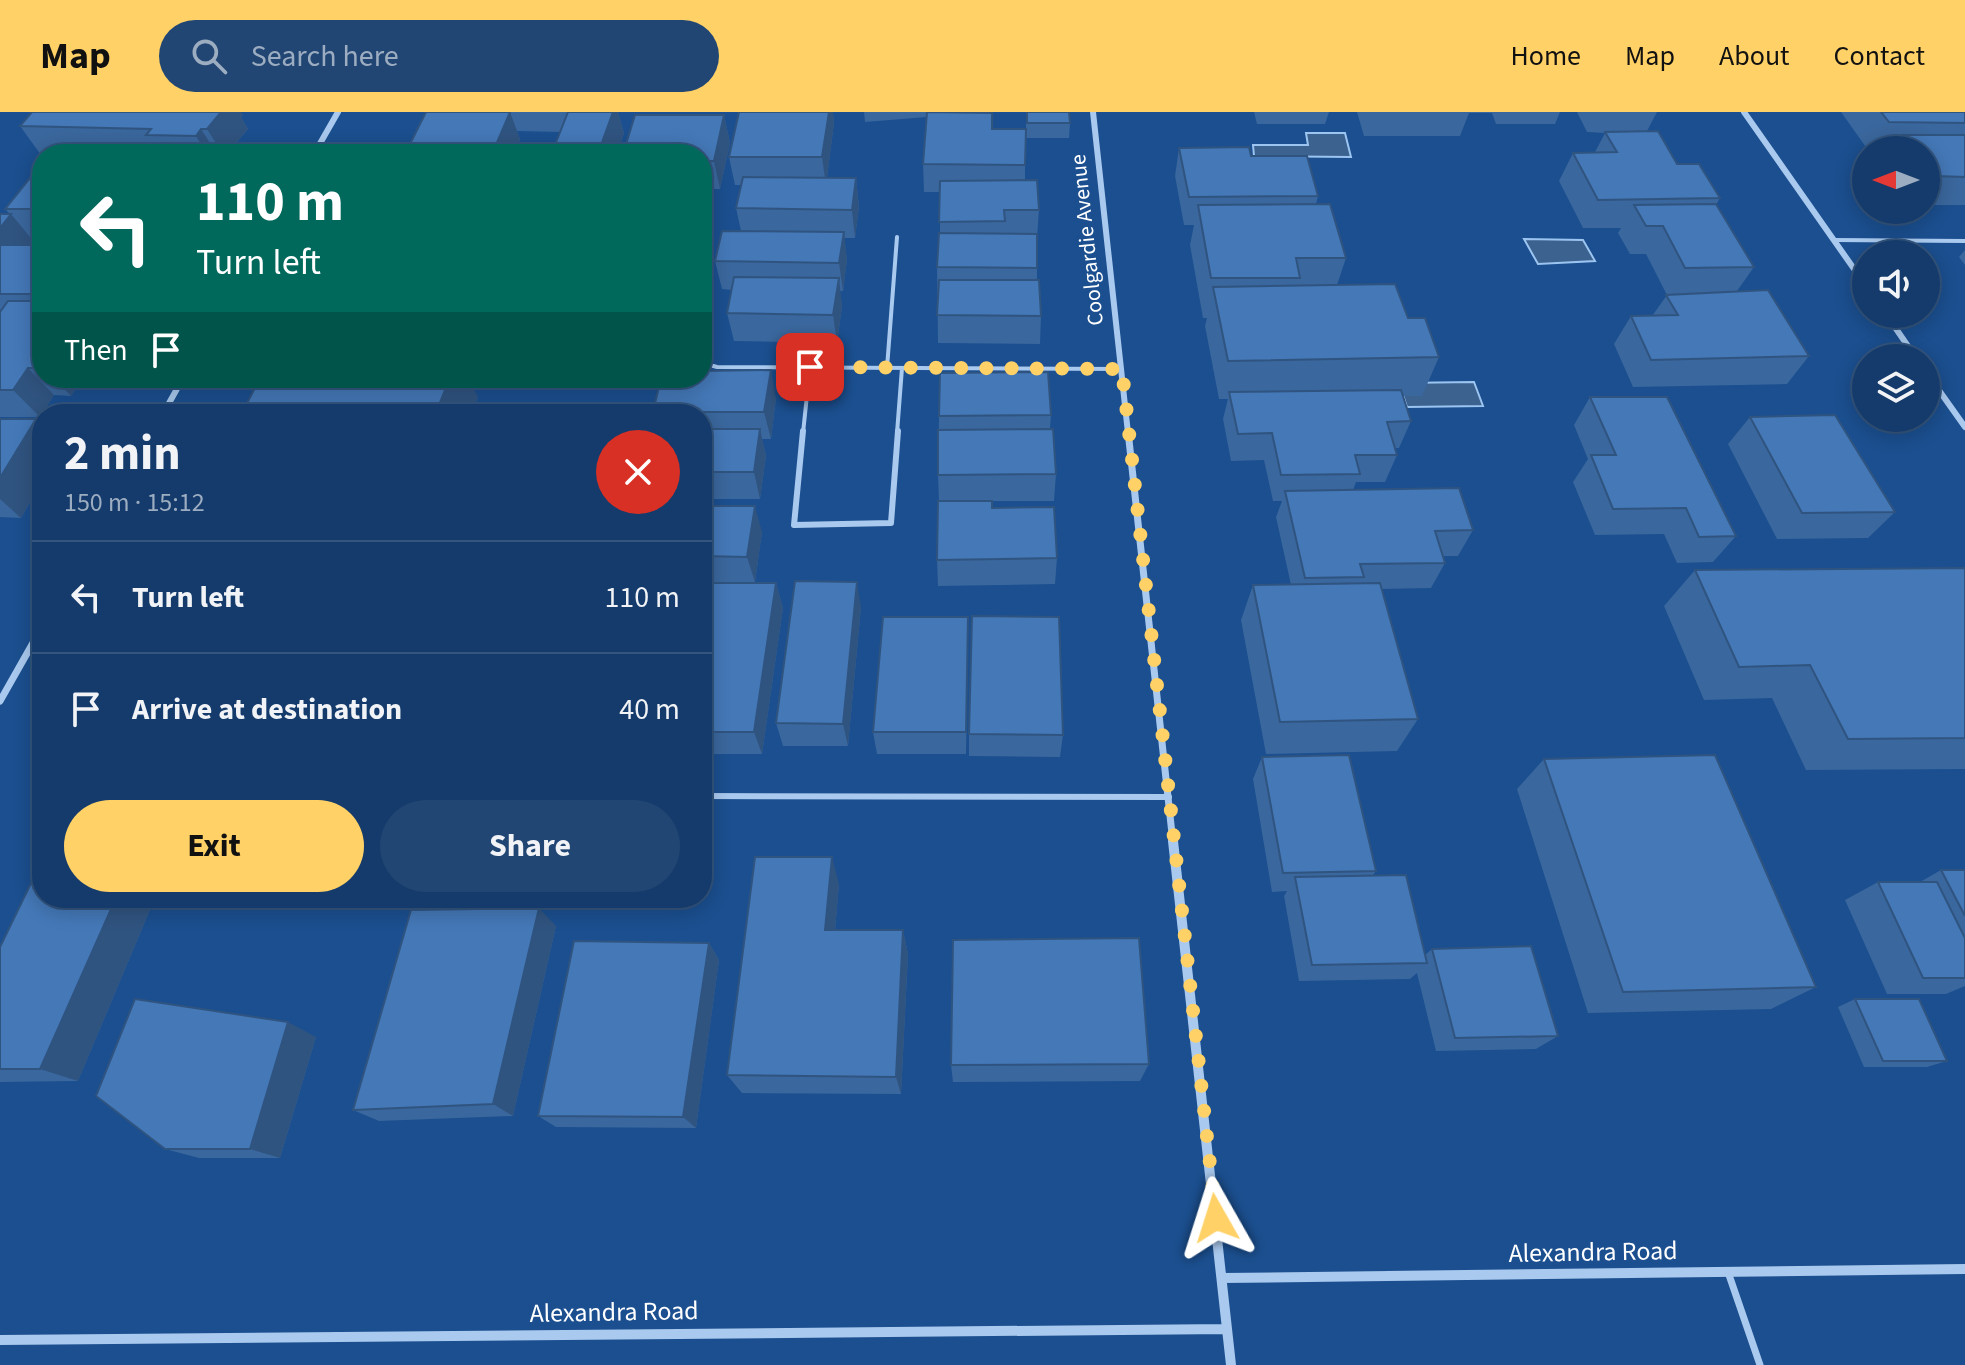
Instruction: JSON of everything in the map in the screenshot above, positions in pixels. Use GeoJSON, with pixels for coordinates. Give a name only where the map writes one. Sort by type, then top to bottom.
{"type":"FeatureCollection","features":[{"type":"Feature","properties":{"kind":"street"},"geometry":{"type":"LineString","coordinates":[[320,144],[338,112]]}},
{"type":"Feature","properties":{"kind":"street","name":"Coolgardie Avenue"},"geometry":{"type":"LineString","coordinates":[[1093,112],[1231,1365]]}},
{"type":"Feature","properties":{"kind":"street"},"geometry":{"type":"LineString","coordinates":[[1744,112],[1852,266]]}},
{"type":"Feature","properties":{"kind":"street"},"geometry":{"type":"LineString","coordinates":[[1940,392],[1965,427]]}},
{"type":"Feature","properties":{"kind":"street"},"geometry":{"type":"LineString","coordinates":[[0,701],[32,645]]}},
{"type":"Feature","properties":{"kind":"street","name":"Alexandra Road"},"geometry":{"type":"LineString","coordinates":[[1222,1278],[1965,1269]]}},
{"type":"Feature","properties":{"kind":"street","name":"Alexandra Road"},"geometry":{"type":"LineString","coordinates":[[0,1340],[1227,1329]]}},
{"type":"Feature","properties":{"kind":"lane"},"geometry":{"type":"LineString","coordinates":[[887,368],[897,237]]}},
{"type":"Feature","properties":{"kind":"lane"},"geometry":{"type":"LineString","coordinates":[[1834,240],[1965,241]]}},
{"type":"Feature","properties":{"kind":"lane"},"geometry":{"type":"LineString","coordinates":[[712,366],[1122,369]]}},
{"type":"Feature","properties":{"kind":"lane"},"geometry":{"type":"LineString","coordinates":[[810,367],[794,525],[891,523],[902,368]]}},
{"type":"Feature","properties":{"kind":"lane"},"geometry":{"type":"LineString","coordinates":[[712,796],[1169,797]]}},
{"type":"Feature","properties":{"kind":"lane"},"geometry":{"type":"LineString","coordinates":[[1728,1272],[1760,1365]]}},
{"type":"Feature","properties":{"kind":"water"},"geometry":{"type":"Polygon","coordinates":[[[1306,133],[1345,133],[1351,157],[1254,156],[1253,145],[1308,145],[1306,133]]]}},
{"type":"Feature","properties":{"kind":"water"},"geometry":{"type":"Polygon","coordinates":[[[1524,239],[1583,240],[1595,261],[1538,264],[1524,239]]]}},
{"type":"Feature","properties":{"kind":"water"},"geometry":{"type":"Polygon","coordinates":[[[1474,382],[1483,406],[1407,407],[1399,383],[1474,382]]]}},
{"type":"Feature","properties":{"kind":"building"},"geometry":{"type":"Polygon","coordinates":[[[32,112],[221,112],[207,129],[201,129],[196,136],[146,135],[151,129],[20,126],[32,112]]]}},
{"type":"Feature","properties":{"kind":"building"},"geometry":{"type":"Polygon","coordinates":[[[426,112],[510,112],[496,144],[410,144],[426,112]]]}},
{"type":"Feature","properties":{"kind":"building"},"geometry":{"type":"Polygon","coordinates":[[[568,112],[613,112],[601,144],[555,144],[568,112]]]}},
{"type":"Feature","properties":{"kind":"building"},"geometry":{"type":"Polygon","coordinates":[[[739,112],[829,112],[822,157],[729,157],[739,112]]]}},
{"type":"Feature","properties":{"kind":"building"},"geometry":{"type":"Polygon","coordinates":[[[927,112],[992,113],[992,129],[1026,129],[1025,165],[923,164],[927,112]]]}},
{"type":"Feature","properties":{"kind":"building"},"geometry":{"type":"Polygon","coordinates":[[[1027,112],[1069,112],[1070,123],[1027,123],[1027,112]]]}},
{"type":"Feature","properties":{"kind":"building"},"geometry":{"type":"Polygon","coordinates":[[[1881,112],[1965,112],[1965,123],[1889,122],[1881,112]]]}},
{"type":"Feature","properties":{"kind":"building"},"geometry":{"type":"Polygon","coordinates":[[[635,115],[724,115],[714,161],[712,144],[626,144],[635,115]]]}},
{"type":"Feature","properties":{"kind":"building"},"geometry":{"type":"Polygon","coordinates":[[[1658,131],[1677,164],[1699,164],[1720,198],[1598,200],[1573,153],[1617,152],[1605,132],[1658,131]]]}},
{"type":"Feature","properties":{"kind":"building"},"geometry":{"type":"Polygon","coordinates":[[[1965,135],[1965,177],[1940,176],[1940,136],[1904,136],[1965,135]]]}},
{"type":"Feature","properties":{"kind":"building"},"geometry":{"type":"Polygon","coordinates":[[[1249,147],[1251,156],[1307,156],[1318,196],[1189,197],[1179,148],[1249,147]]]}},
{"type":"Feature","properties":{"kind":"building"},"geometry":{"type":"Polygon","coordinates":[[[32,175],[32,209],[5,209],[32,175]]]}},
{"type":"Feature","properties":{"kind":"building"},"geometry":{"type":"Polygon","coordinates":[[[743,177],[856,178],[852,210],[736,208],[743,177]]]}},
{"type":"Feature","properties":{"kind":"building"},"geometry":{"type":"Polygon","coordinates":[[[1037,180],[1039,210],[1004,210],[1005,221],[939,222],[940,181],[1037,180]]]}},
{"type":"Feature","properties":{"kind":"building"},"geometry":{"type":"Polygon","coordinates":[[[1330,204],[1346,258],[1296,258],[1300,278],[1211,278],[1198,205],[1330,204]]]}},
{"type":"Feature","properties":{"kind":"building"},"geometry":{"type":"Polygon","coordinates":[[[1716,204],[1754,267],[1685,268],[1663,226],[1646,226],[1634,205],[1716,204]]]}},
{"type":"Feature","properties":{"kind":"building"},"geometry":{"type":"Polygon","coordinates":[[[0,214],[11,214],[0,228],[0,214]]]}},
{"type":"Feature","properties":{"kind":"building"},"geometry":{"type":"Polygon","coordinates":[[[722,231],[844,232],[839,263],[715,261],[722,231]]]}},
{"type":"Feature","properties":{"kind":"building"},"geometry":{"type":"Polygon","coordinates":[[[939,233],[1037,234],[1037,268],[937,267],[939,233]]]}},
{"type":"Feature","properties":{"kind":"building"},"geometry":{"type":"Polygon","coordinates":[[[0,245],[32,245],[32,294],[0,294],[0,245]]]}},
{"type":"Feature","properties":{"kind":"building"},"geometry":{"type":"Polygon","coordinates":[[[734,277],[839,278],[833,315],[727,313],[734,277]]]}},
{"type":"Feature","properties":{"kind":"building"},"geometry":{"type":"Polygon","coordinates":[[[939,280],[1039,280],[1041,316],[937,315],[939,280]]]}},
{"type":"Feature","properties":{"kind":"building"},"geometry":{"type":"Polygon","coordinates":[[[1395,284],[1408,318],[1425,318],[1439,357],[1228,361],[1213,287],[1395,284]]]}},
{"type":"Feature","properties":{"kind":"building"},"geometry":{"type":"Polygon","coordinates":[[[1768,290],[1809,356],[1651,360],[1631,316],[1678,315],[1666,295],[1768,290]]]}},
{"type":"Feature","properties":{"kind":"building"},"geometry":{"type":"Polygon","coordinates":[[[8,301],[32,301],[32,368],[28,368],[13,390],[0,390],[0,312],[8,301]]]}},
{"type":"Feature","properties":{"kind":"building"},"geometry":{"type":"Polygon","coordinates":[[[771,370],[764,412],[712,412],[712,404],[655,404],[659,388],[712,388],[712,371],[771,370]]]}},
{"type":"Feature","properties":{"kind":"building"},"geometry":{"type":"Polygon","coordinates":[[[1048,372],[1051,415],[939,416],[940,373],[1048,372]]]}},
{"type":"Feature","properties":{"kind":"building"},"geometry":{"type":"Polygon","coordinates":[[[255,388],[446,388],[439,404],[247,404],[255,388]]]}},
{"type":"Feature","properties":{"kind":"building"},"geometry":{"type":"Polygon","coordinates":[[[1401,390],[1411,421],[1387,422],[1397,455],[1355,455],[1360,474],[1281,475],[1272,433],[1238,434],[1229,392],[1401,390]]]}},
{"type":"Feature","properties":{"kind":"building"},"geometry":{"type":"Polygon","coordinates":[[[1590,397],[1667,397],[1736,536],[1699,537],[1686,508],[1613,509],[1591,455],[1616,455],[1590,397]]]}},
{"type":"Feature","properties":{"kind":"building"},"geometry":{"type":"Polygon","coordinates":[[[1835,415],[1895,512],[1802,513],[1750,417],[1835,415]]]}},
{"type":"Feature","properties":{"kind":"building"},"geometry":{"type":"Polygon","coordinates":[[[0,419],[32,419],[32,426],[0,478],[0,419]]]}},
{"type":"Feature","properties":{"kind":"building"},"geometry":{"type":"Polygon","coordinates":[[[712,429],[760,429],[754,472],[712,472],[712,429]]]}},
{"type":"Feature","properties":{"kind":"building"},"geometry":{"type":"Polygon","coordinates":[[[1053,429],[1056,474],[938,475],[938,430],[1053,429]]]}},
{"type":"Feature","properties":{"kind":"building"},"geometry":{"type":"Polygon","coordinates":[[[1459,488],[1473,530],[1435,531],[1445,563],[1360,564],[1364,577],[1305,578],[1285,491],[1459,488]]]}},
{"type":"Feature","properties":{"kind":"building"},"geometry":{"type":"Polygon","coordinates":[[[938,501],[992,501],[992,508],[1054,507],[1057,558],[937,560],[938,501]]]}},
{"type":"Feature","properties":{"kind":"building"},"geometry":{"type":"Polygon","coordinates":[[[712,506],[755,506],[747,557],[712,556],[712,506]]]}},
{"type":"Feature","properties":{"kind":"building"},"geometry":{"type":"Polygon","coordinates":[[[1965,568],[1965,738],[1848,739],[1810,665],[1739,667],[1695,570],[1965,568]]]}},
{"type":"Feature","properties":{"kind":"building"},"geometry":{"type":"Polygon","coordinates":[[[795,581],[857,582],[843,724],[776,723],[795,581]]]}},
{"type":"Feature","properties":{"kind":"building"},"geometry":{"type":"Polygon","coordinates":[[[712,583],[776,583],[754,732],[712,732],[712,583]]]}},
{"type":"Feature","properties":{"kind":"building"},"geometry":{"type":"Polygon","coordinates":[[[1380,583],[1418,719],[1280,722],[1253,585],[1380,583]]]}},
{"type":"Feature","properties":{"kind":"building"},"geometry":{"type":"Polygon","coordinates":[[[972,616],[1059,617],[1063,735],[969,734],[972,616]]]}},
{"type":"Feature","properties":{"kind":"building"},"geometry":{"type":"Polygon","coordinates":[[[883,617],[968,617],[966,732],[873,732],[883,617]]]}},
{"type":"Feature","properties":{"kind":"building"},"geometry":{"type":"Polygon","coordinates":[[[1349,755],[1376,871],[1283,873],[1262,757],[1349,755]]]}},
{"type":"Feature","properties":{"kind":"building"},"geometry":{"type":"Polygon","coordinates":[[[1715,755],[1816,987],[1623,992],[1544,759],[1715,755]]]}},
{"type":"Feature","properties":{"kind":"building"},"geometry":{"type":"Polygon","coordinates":[[[755,857],[832,857],[825,930],[903,930],[896,1077],[727,1075],[755,857]]]}},
{"type":"Feature","properties":{"kind":"building"},"geometry":{"type":"Polygon","coordinates":[[[1941,870],[1965,870],[1965,916],[1941,870]]]}},
{"type":"Feature","properties":{"kind":"building"},"geometry":{"type":"Polygon","coordinates":[[[1406,875],[1427,963],[1312,965],[1295,877],[1406,875]]]}},
{"type":"Feature","properties":{"kind":"building"},"geometry":{"type":"Polygon","coordinates":[[[32,881],[32,908],[112,908],[40,1069],[0,1069],[0,947],[32,881]]]}},
{"type":"Feature","properties":{"kind":"building"},"geometry":{"type":"Polygon","coordinates":[[[1878,882],[1937,882],[1965,938],[1965,978],[1923,978],[1878,882]]]}},
{"type":"Feature","properties":{"kind":"building"},"geometry":{"type":"Polygon","coordinates":[[[539,908],[493,1104],[353,1110],[411,910],[539,908]]]}},
{"type":"Feature","properties":{"kind":"building"},"geometry":{"type":"Polygon","coordinates":[[[1139,938],[1149,1064],[951,1065],[953,940],[1139,938]]]}},
{"type":"Feature","properties":{"kind":"building"},"geometry":{"type":"Polygon","coordinates":[[[574,941],[709,943],[683,1117],[538,1116],[574,941]]]}},
{"type":"Feature","properties":{"kind":"building"},"geometry":{"type":"Polygon","coordinates":[[[1531,946],[1558,1036],[1455,1038],[1432,949],[1531,946]]]}},
{"type":"Feature","properties":{"kind":"building"},"geometry":{"type":"Polygon","coordinates":[[[135,999],[288,1022],[250,1149],[165,1149],[96,1096],[135,999]]]}},
{"type":"Feature","properties":{"kind":"building"},"geometry":{"type":"Polygon","coordinates":[[[1855,999],[1919,999],[1947,1061],[1883,1061],[1855,999]]]}},
{"type":"Feature","properties":{"kind":"route"},"geometry":{"type":"LineString","coordinates":[[810,367],[1122,369],[1216,1218]]}}]}
